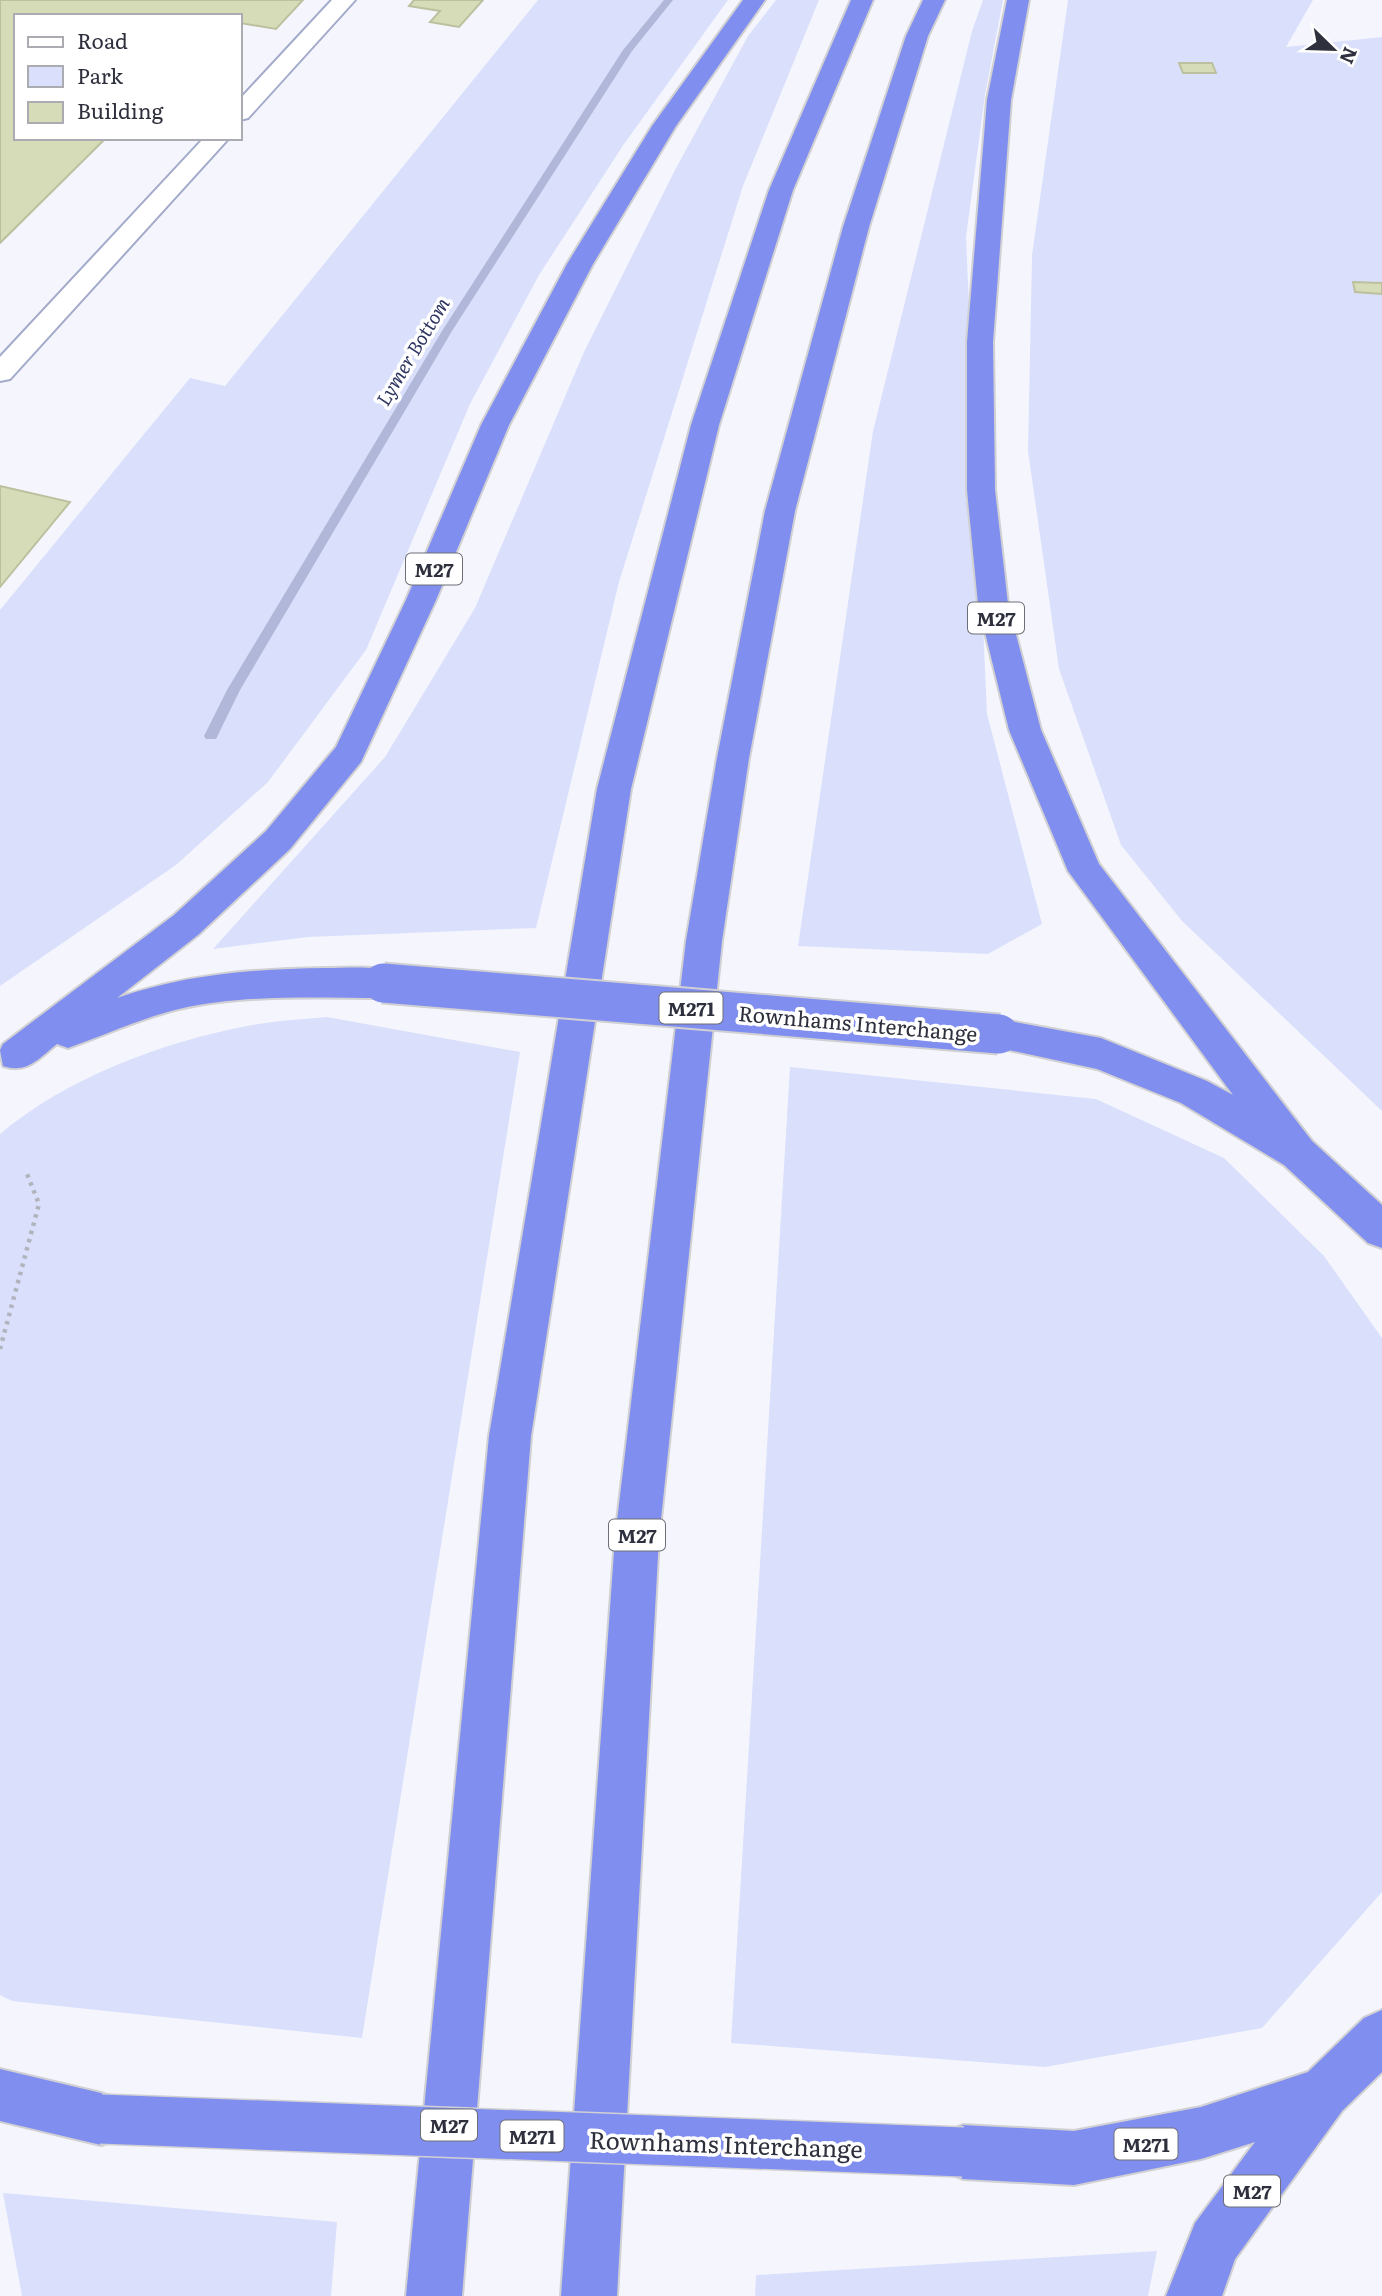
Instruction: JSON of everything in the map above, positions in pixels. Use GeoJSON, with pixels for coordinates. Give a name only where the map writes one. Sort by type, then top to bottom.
{"type":"FeatureCollection","features":[{"type":"Feature","properties":{"kind":"highway","name":"M27"},"geometry":{"type":"LineString","coordinates":[[8,1060],[186,925],[278,840],[349,753],[421,600],[495,425],[580,264],[664,127],[754,0]]}},
{"type":"Feature","properties":{"kind":"highway","name":"M27"},"geometry":{"type":"LineString","coordinates":[[434,2296],[510,1436],[614,789],[705,425],[781,190],[862,0]]}},
{"type":"Feature","properties":{"kind":"highway","name":"M27"},"geometry":{"type":"LineString","coordinates":[[589,2296],[637,1538],[704,941],[733,758],[780,510],[856,227],[917,36],[934,0]]}},
{"type":"Feature","properties":{"kind":"highway","name":"M27"},"geometry":{"type":"LineString","coordinates":[[1018,0],[999,100],[980,342],[981,490],[993,604],[1025,730],[1085,871],[1298,1153]]}},
{"type":"Feature","properties":{"kind":"highway","name":"Rownhams Interchange"},"geometry":{"type":"LineString","coordinates":[[8,1060],[131,1006],[199,990],[280,984],[383,983],[999,1034],[1101,1054],[1194,1091],[1298,1153],[1382,1230]]}},
{"type":"Feature","properties":{"kind":"highway","name":"Rownhams Interchange"},"geometry":{"type":"LineString","coordinates":[[0,2095],[101,2119],[1074,2158],[1201,2133],[1324,2093],[1382,2036]]}},
{"type":"Feature","properties":{"kind":"highway","name":"M27"},"geometry":{"type":"LineString","coordinates":[[1194,2296],[1214,2242],[1324,2093]]}},
{"type":"Feature","properties":{"kind":"lane"},"geometry":{"type":"LineString","coordinates":[[242,111],[344,0]]}},
{"type":"Feature","properties":{"kind":"lane"},"geometry":{"type":"LineString","coordinates":[[0,373],[215,140]]}},
{"type":"Feature","properties":{"kind":"path"},"geometry":{"type":"LineString","coordinates":[[0,1349],[39,1204],[27,1174]]}},
{"type":"Feature","properties":{"kind":"green space"},"geometry":{"type":"Polygon","coordinates":[[[538,0],[728,0],[624,144],[539,275],[470,404],[366,650],[268,782],[176,865],[0,986],[0,610],[190,378],[225,386],[538,0]]]}},
{"type":"Feature","properties":{"kind":"green space"},"geometry":{"type":"Polygon","coordinates":[[[776,0],[819,0],[743,186],[619,582],[536,928],[308,937],[213,949],[385,757],[475,608],[584,352],[675,170],[748,36],[776,0]]]}},
{"type":"Feature","properties":{"kind":"green space"},"geometry":{"type":"Polygon","coordinates":[[[983,0],[1003,0],[985,95],[966,237],[987,714],[1042,924],[988,954],[798,946],[873,431],[972,31],[983,0]]]}},
{"type":"Feature","properties":{"kind":"green space"},"geometry":{"type":"Polygon","coordinates":[[[1068,0],[1313,0],[1286,47],[1382,37],[1382,1111],[1182,921],[1121,845],[1059,669],[1028,451],[1032,255],[1068,0]]]}},
{"type":"Feature","properties":{"kind":"green space"},"geometry":{"type":"Polygon","coordinates":[[[327,1017],[520,1052],[362,2038],[12,2001],[0,1995],[0,1134],[26,1114],[85,1079],[149,1052],[247,1026],[327,1017]]]}},
{"type":"Feature","properties":{"kind":"green space"},"geometry":{"type":"Polygon","coordinates":[[[790,1067],[1096,1099],[1224,1158],[1324,1256],[1382,1338],[1382,1892],[1262,2028],[1045,2067],[731,2043],[790,1067]]]}},
{"type":"Feature","properties":{"kind":"green space"},"geometry":{"type":"Polygon","coordinates":[[[3,2193],[337,2222],[331,2296],[22,2296],[3,2193]]]}},
{"type":"Feature","properties":{"kind":"green space"},"geometry":{"type":"Polygon","coordinates":[[[1157,2251],[1148,2296],[755,2296],[756,2275],[1157,2251]]]}},
{"type":"Feature","properties":{"kind":"building"},"geometry":{"type":"Polygon","coordinates":[[[0,0],[303,0],[276,29],[242,23],[242,14],[14,14],[14,140],[104,140],[0,243],[0,0]]]}},
{"type":"Feature","properties":{"kind":"building"},"geometry":{"type":"Polygon","coordinates":[[[414,0],[483,0],[459,27],[430,22],[440,11],[409,6],[414,0]]]}},
{"type":"Feature","properties":{"kind":"building"},"geometry":{"type":"Polygon","coordinates":[[[1179,63],[1212,63],[1216,73],[1183,73],[1179,63]]]}},
{"type":"Feature","properties":{"kind":"building"},"geometry":{"type":"Polygon","coordinates":[[[1353,282],[1382,283],[1382,294],[1355,292],[1353,282]]]}},
{"type":"Feature","properties":{"kind":"building"},"geometry":{"type":"Polygon","coordinates":[[[0,486],[70,502],[0,587],[0,486]]]}},
{"type":"Feature","properties":{"kind":"waterway","name":"Lymer Bottom"},"geometry":{"type":"LineString","coordinates":[[211,736],[234,690],[447,331],[628,50],[669,0]]}}]}
